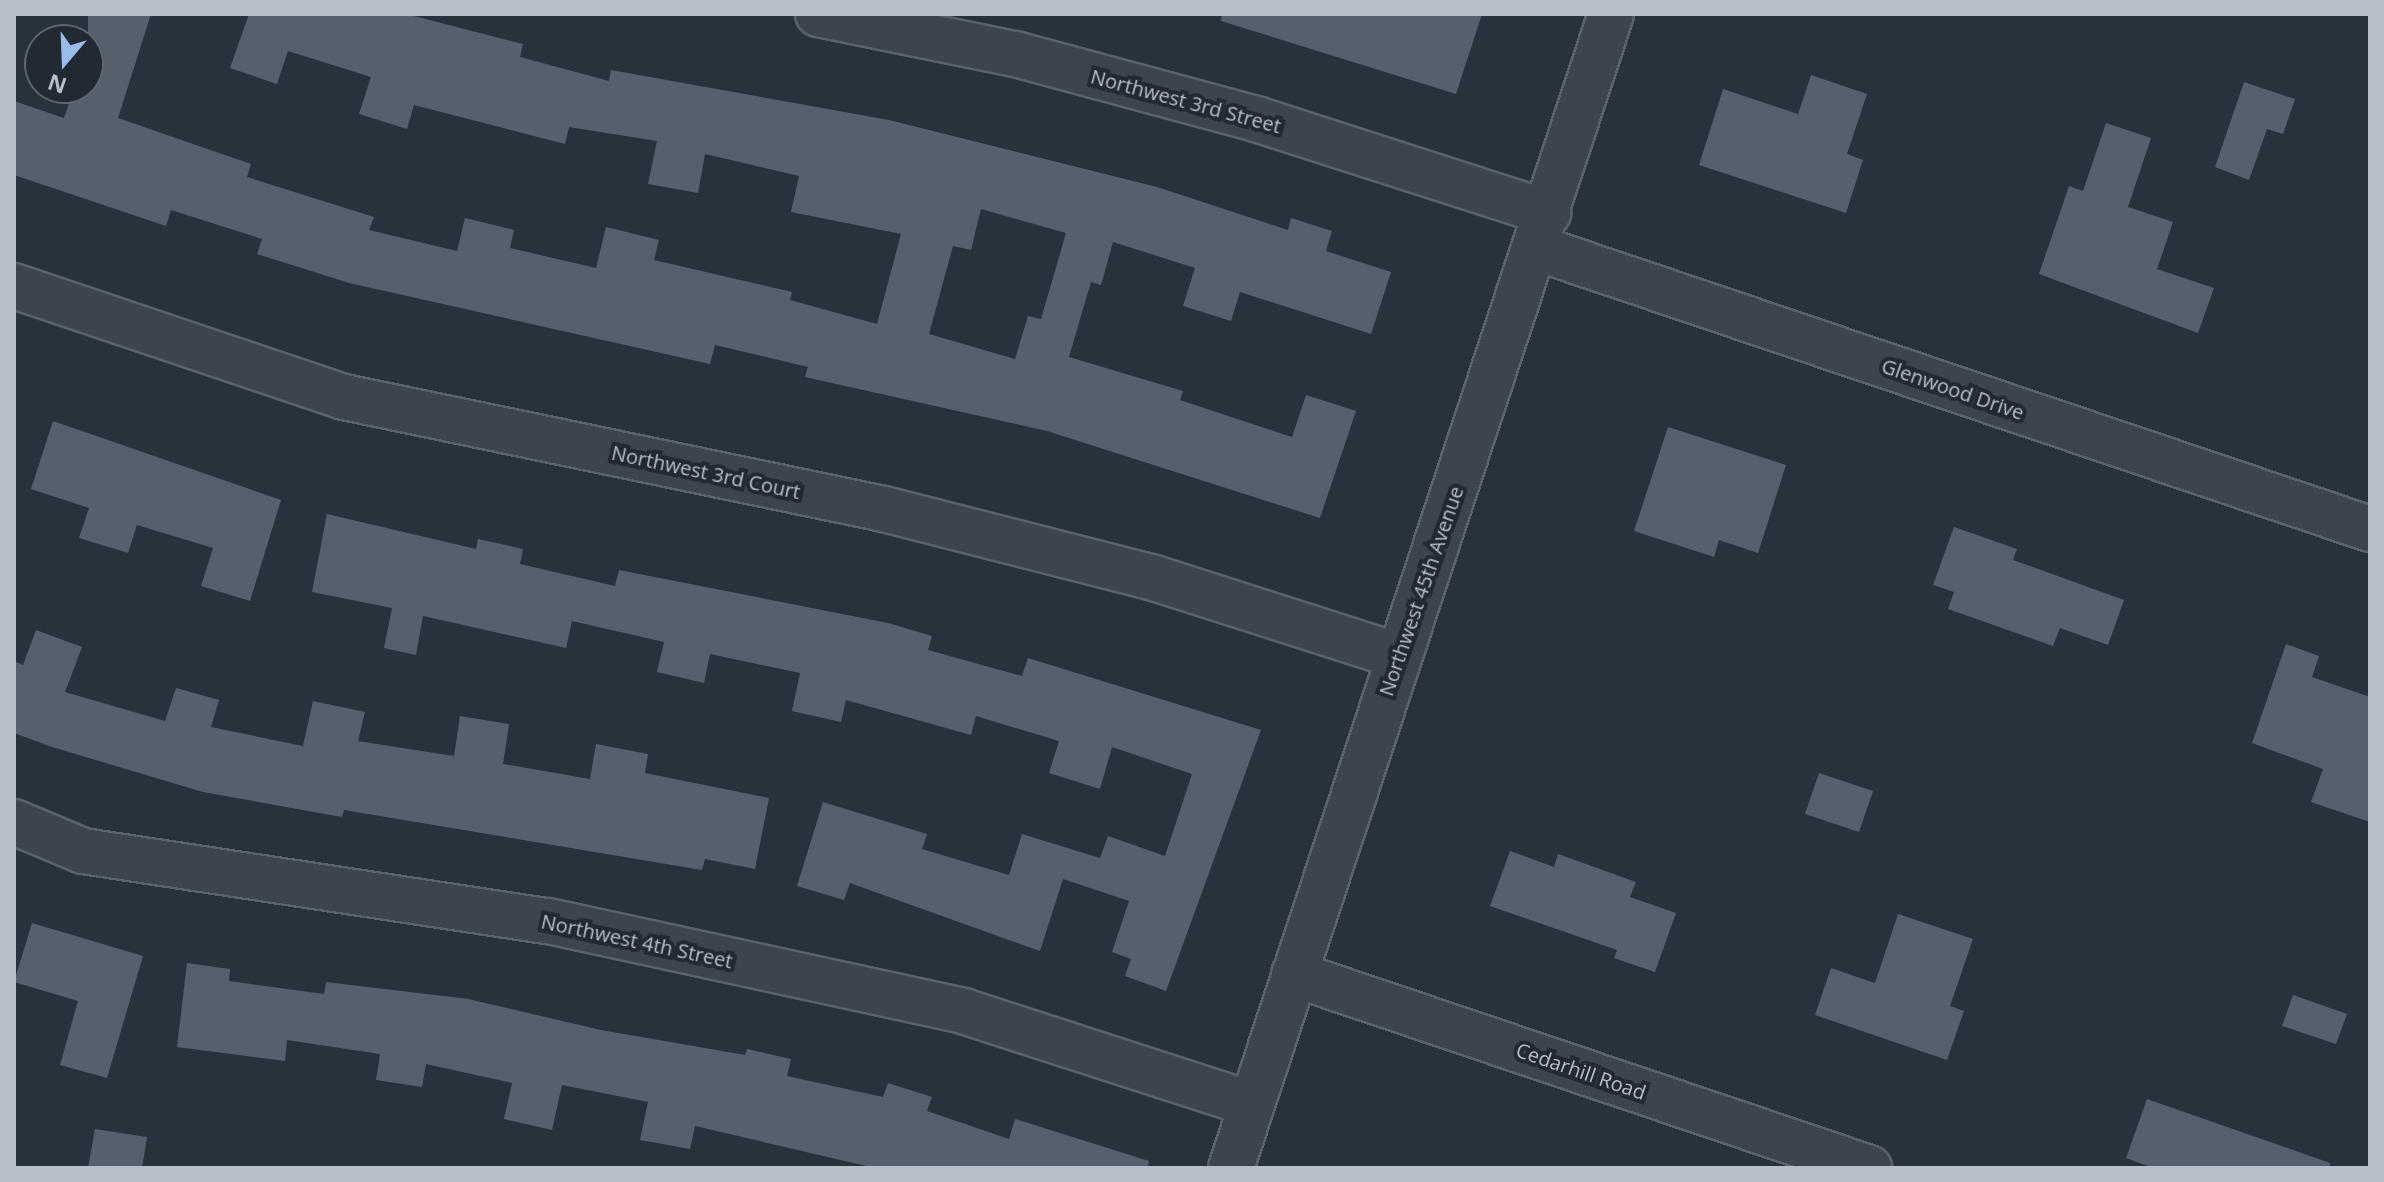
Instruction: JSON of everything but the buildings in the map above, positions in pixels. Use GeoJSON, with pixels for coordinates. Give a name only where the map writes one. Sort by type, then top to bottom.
{"type":"FeatureCollection","features":[{"type":"Feature","properties":{"kind":"street","name":"Northwest 3rd Street"},"geometry":{"type":"LineString","coordinates":[[818,14],[1015,54],[1241,115],[1542,230]]}},
{"type":"Feature","properties":{"kind":"street","name":"Northwest 45th Avenue"},"geometry":{"type":"LineString","coordinates":[[1231,1168],[1611,14]]}},
{"type":"Feature","properties":{"kind":"street","name":"Glenwood Drive"},"geometry":{"type":"LineString","coordinates":[[1542,230],[2370,529]]}},
{"type":"Feature","properties":{"kind":"street","name":"Northwest 3rd Court"},"geometry":{"type":"LineString","coordinates":[[14,286],[344,397],[884,509],[1154,578],[1398,656]]}},
{"type":"Feature","properties":{"kind":"street","name":"Northwest 4th Street"},"geometry":{"type":"LineString","coordinates":[[14,822],[83,851],[548,921],[963,1011],[1251,1104]]}},
{"type":"Feature","properties":{"kind":"street","name":"Cedarhill Road"},"geometry":{"type":"LineString","coordinates":[[1294,974],[1869,1168]]}}]}
